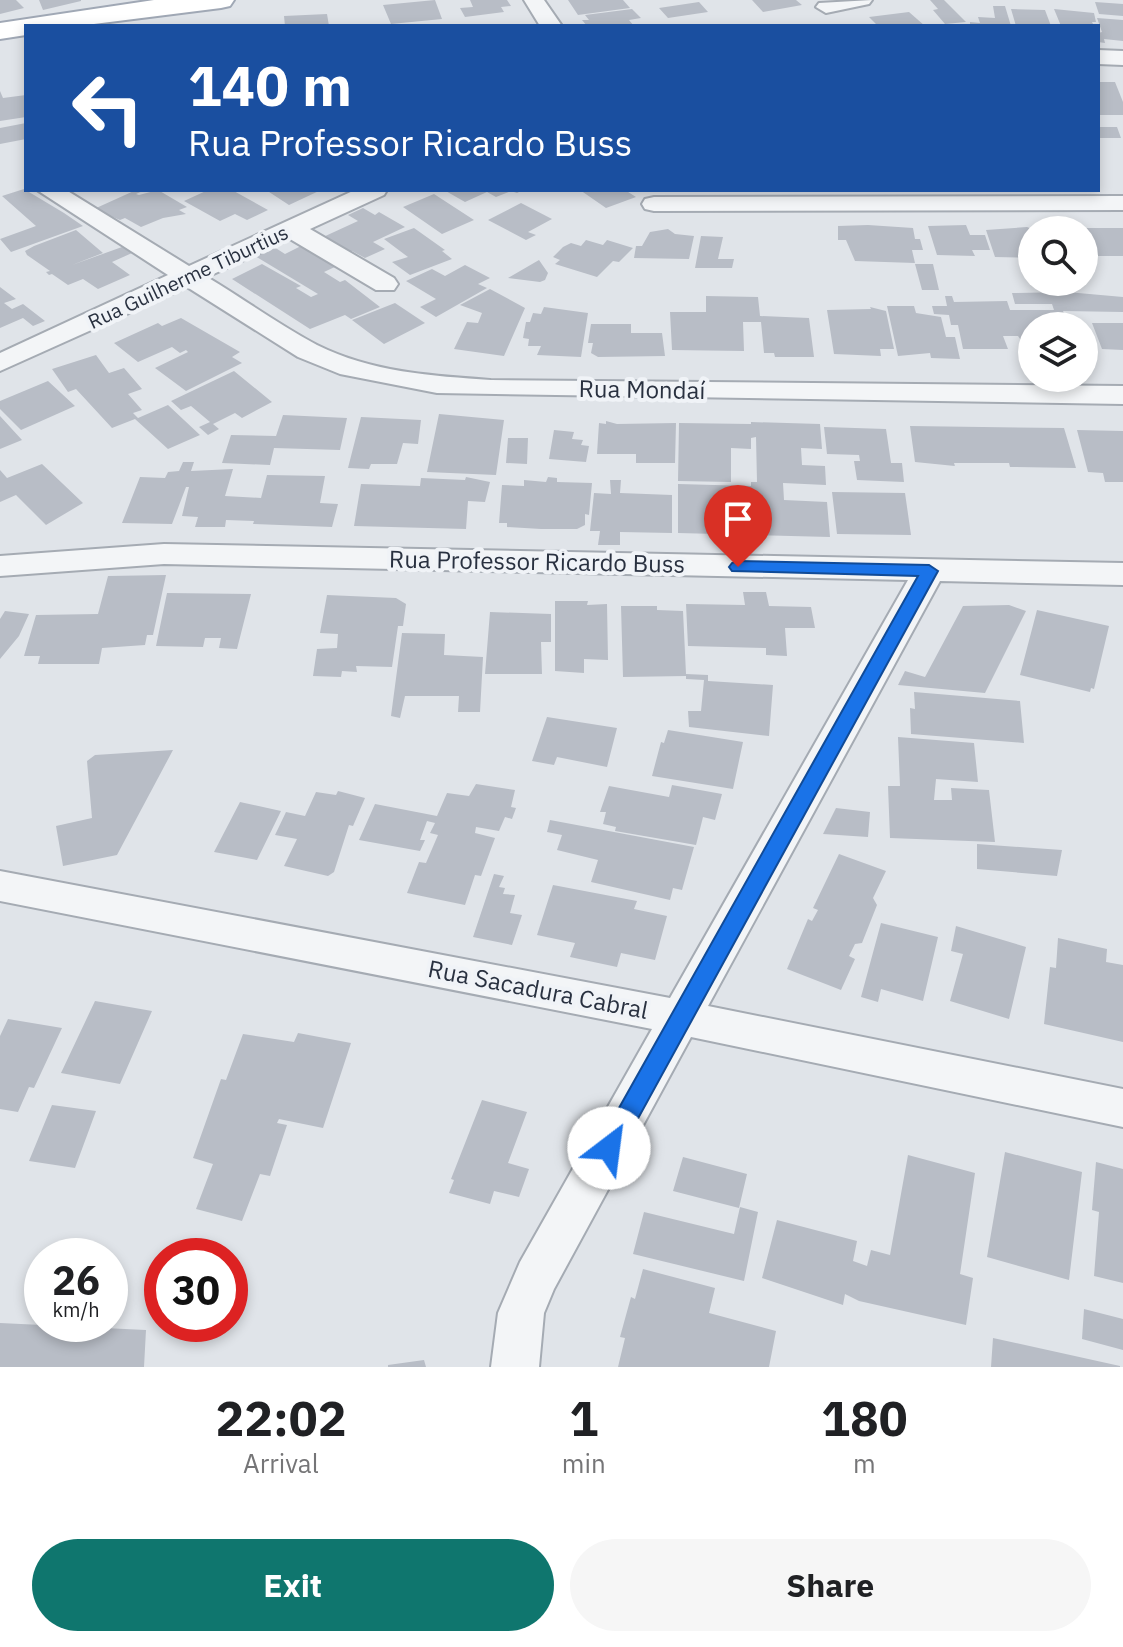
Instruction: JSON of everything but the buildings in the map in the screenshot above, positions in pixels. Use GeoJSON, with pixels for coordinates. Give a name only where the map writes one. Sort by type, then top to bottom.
{"type":"FeatureCollection","features":[{"type":"Feature","properties":{"kind":"main road"},"geometry":{"type":"LineString","coordinates":[[42,24],[221,0]]}},
{"type":"Feature","properties":{"kind":"main road"},"geometry":{"type":"LineString","coordinates":[[0,31],[24,27]]}},
{"type":"Feature","properties":{"kind":"street"},"geometry":{"type":"LineString","coordinates":[[534,0],[550,24]]}},
{"type":"Feature","properties":{"kind":"street"},"geometry":{"type":"LineString","coordinates":[[826,7],[862,0]]}},
{"type":"Feature","properties":{"kind":"street"},"geometry":{"type":"LineString","coordinates":[[1100,57],[1123,58]]}},
{"type":"Feature","properties":{"kind":"street","name":"Rua Mondaí"},"geometry":{"type":"LineString","coordinates":[[52,192],[308,351],[362,371],[437,385],[1123,395]]}},
{"type":"Feature","properties":{"kind":"street","name":"Rua Guilherme Tiburtius"},"geometry":{"type":"LineString","coordinates":[[0,363],[292,229],[358,193]]}},
{"type":"Feature","properties":{"kind":"street"},"geometry":{"type":"LineString","coordinates":[[654,204],[757,197],[1123,203]]}},
{"type":"Feature","properties":{"kind":"street"},"geometry":{"type":"LineString","coordinates":[[292,229],[385,284]]}},
{"type":"Feature","properties":{"kind":"street","name":"Rua Professor Ricardo Buss"},"geometry":{"type":"LineString","coordinates":[[0,566],[164,554],[1123,574]]}},
{"type":"Feature","properties":{"kind":"street"},"geometry":{"type":"LineString","coordinates":[[515,1367],[521,1313],[536,1277],[683,1018],[929,571]]}},
{"type":"Feature","properties":{"kind":"street","name":"Rua Sacadura Cabral"},"geometry":{"type":"LineString","coordinates":[[0,886],[683,1018],[1123,1108]]}},
{"type":"Feature","properties":{"kind":"route"},"geometry":{"type":"LineString","coordinates":[[609,1148],[929,571],[738,567]]}}]}
